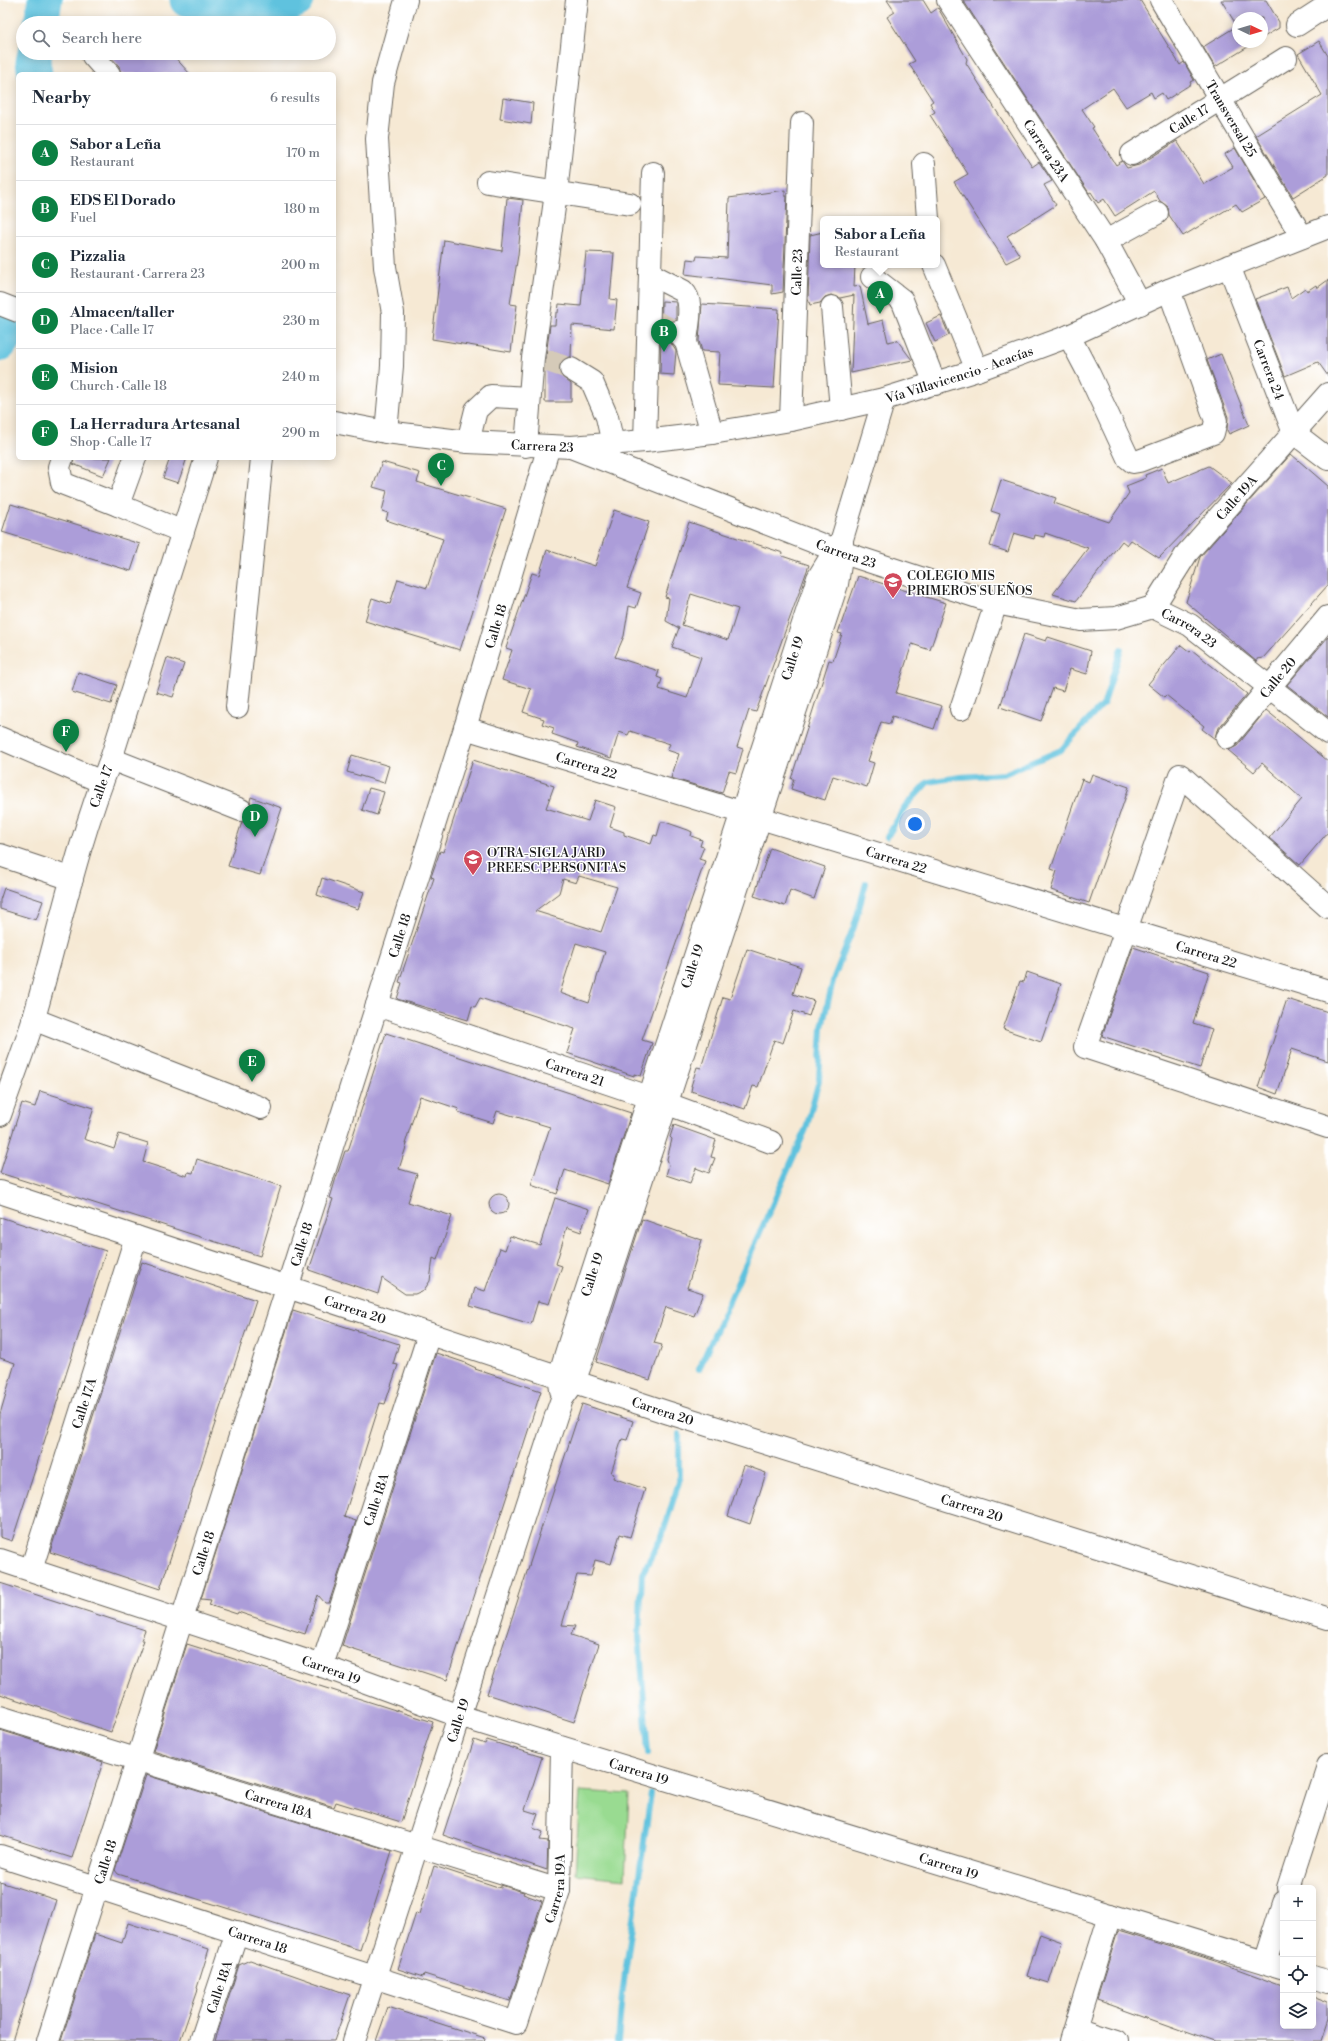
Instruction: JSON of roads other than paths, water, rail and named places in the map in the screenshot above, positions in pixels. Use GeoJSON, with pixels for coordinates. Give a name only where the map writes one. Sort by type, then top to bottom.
{"type":"FeatureCollection","features":[{"type":"Feature","properties":{"kind":"street"},"geometry":{"type":"LineString","coordinates":[[386,432],[392,366],[393,313],[385,268],[377,139],[383,82],[406,0]]}},
{"type":"Feature","properties":{"kind":"street"},"geometry":{"type":"LineString","coordinates":[[526,446],[529,398],[539,359],[576,0]]}},
{"type":"Feature","properties":{"kind":"street","name":"Carrera 23A"},"geometry":{"type":"LineString","coordinates":[[948,0],[1106,241],[1140,304]]}},
{"type":"Feature","properties":{"kind":"street","name":"Transversal 25"},"geometry":{"type":"LineString","coordinates":[[1161,0],[1302,237]]}},
{"type":"Feature","properties":{"kind":"street"},"geometry":{"type":"LineString","coordinates":[[1298,25],[1328,5]]}},
{"type":"Feature","properties":{"kind":"street","name":"Calle 17"},"geometry":{"type":"LineString","coordinates":[[1132,154],[1286,58]]}},
{"type":"Feature","properties":{"kind":"street"},"geometry":{"type":"LineString","coordinates":[[97,60],[107,72]]}},
{"type":"Feature","properties":{"kind":"street","name":"Calle 23"},"geometry":{"type":"LineString","coordinates":[[792,420],[802,123]]}},
{"type":"Feature","properties":{"kind":"street"},"geometry":{"type":"LineString","coordinates":[[924,164],[928,216]]}},
{"type":"Feature","properties":{"kind":"street"},"geometry":{"type":"LineString","coordinates":[[645,442],[652,319],[650,274],[653,174]]}},
{"type":"Feature","properties":{"kind":"street"},"geometry":{"type":"LineString","coordinates":[[488,182],[630,204]]}},
{"type":"Feature","properties":{"kind":"street"},"geometry":{"type":"LineString","coordinates":[[1106,241],[1157,213]]}},
{"type":"Feature","properties":{"kind":"street","name":"Vía Villavicencio - Acacías"},"geometry":{"type":"LineString","coordinates":[[570,447],[645,442],[712,434],[792,420],[841,409],[935,384],[1069,336],[1169,290],[1328,227]]}},
{"type":"Feature","properties":{"kind":"street","name":"Carrera 24"},"geometry":{"type":"LineString","coordinates":[[1229,266],[1294,433]]}},
{"type":"Feature","properties":{"kind":"street"},"geometry":{"type":"LineString","coordinates":[[935,268],[977,370]]}},
{"type":"Feature","properties":{"kind":"street"},"geometry":{"type":"LineString","coordinates":[[650,274],[683,291],[687,295],[689,302],[681,337],[712,434]]}},
{"type":"Feature","properties":{"kind":"street"},"geometry":{"type":"LineString","coordinates":[[872,277],[902,300],[935,384]]}},
{"type":"Feature","properties":{"kind":"street"},"geometry":{"type":"LineString","coordinates":[[1069,336],[1089,374],[1128,458],[1133,462],[1213,433],[1216,421],[1169,290]]}},
{"type":"Feature","properties":{"kind":"street"},"geometry":{"type":"LineString","coordinates":[[0,304],[16,310]]}},
{"type":"Feature","properties":{"kind":"street"},"geometry":{"type":"LineString","coordinates":[[832,307],[841,409]]}},
{"type":"Feature","properties":{"kind":"street"},"geometry":{"type":"LineString","coordinates":[[571,369],[592,382],[607,417],[613,444]]}},
{"type":"Feature","properties":{"kind":"street","name":"Calle 19A"},"geometry":{"type":"LineString","coordinates":[[1153,607],[1188,553],[1328,394]]}},
{"type":"Feature","properties":{"kind":"street"},"geometry":{"type":"LineString","coordinates":[[468,442],[476,410],[491,396],[529,398]]}},
{"type":"Feature","properties":{"kind":"street","name":"Calle 19"},"geometry":{"type":"LineString","coordinates":[[354,2041],[562,1399],[567,1379],[657,1100],[751,815],[818,578],[840,547],[884,398]]}},
{"type":"Feature","properties":{"kind":"street","name":"Carrera 23"},"geometry":{"type":"LineString","coordinates":[[336,422],[386,432],[468,442],[570,447],[996,603],[1081,620],[1116,618],[1153,607],[1190,625],[1328,733]]}},
{"type":"Feature","properties":{"kind":"street"},"geometry":{"type":"LineString","coordinates":[[1294,433],[1328,459]]}},
{"type":"Feature","properties":{"kind":"street","name":"Calle 18"},"geometry":{"type":"LineString","coordinates":[[48,2041],[465,728],[549,446]]}},
{"type":"Feature","properties":{"kind":"street"},"geometry":{"type":"LineString","coordinates":[[61,460],[59,467],[62,483],[183,532]]}},
{"type":"Feature","properties":{"kind":"street"},"geometry":{"type":"LineString","coordinates":[[118,505],[134,460]]}},
{"type":"Feature","properties":{"kind":"street","name":"Calle 17"},"geometry":{"type":"LineString","coordinates":[[0,1115],[33,1019],[72,879],[205,460]]}},
{"type":"Feature","properties":{"kind":"street"},"geometry":{"type":"LineString","coordinates":[[237,707],[262,460]]}},
{"type":"Feature","properties":{"kind":"street"},"geometry":{"type":"LineString","coordinates":[[961,709],[996,603]]}},
{"type":"Feature","properties":{"kind":"street","name":"Calle 20"},"geometry":{"type":"LineString","coordinates":[[1226,738],[1328,617]]}},
{"type":"Feature","properties":{"kind":"street","name":"Carrera 22"},"geometry":{"type":"LineString","coordinates":[[465,728],[1328,991]]}},
{"type":"Feature","properties":{"kind":"street"},"geometry":{"type":"LineString","coordinates":[[0,738],[102,782]]}},
{"type":"Feature","properties":{"kind":"street"},"geometry":{"type":"LineString","coordinates":[[111,759],[241,810]]}},
{"type":"Feature","properties":{"kind":"street"},"geometry":{"type":"LineString","coordinates":[[1328,907],[1180,776],[1085,1047],[1328,1127]]}},
{"type":"Feature","properties":{"kind":"street"},"geometry":{"type":"LineString","coordinates":[[0,855],[72,879]]}},
{"type":"Feature","properties":{"kind":"street","name":"Carrera 21"},"geometry":{"type":"LineString","coordinates":[[377,1006],[657,1100],[770,1142]]}},
{"type":"Feature","properties":{"kind":"street"},"geometry":{"type":"LineString","coordinates":[[33,1019],[261,1108]]}},
{"type":"Feature","properties":{"kind":"street","name":"Carrera 20"},"geometry":{"type":"LineString","coordinates":[[0,1192],[567,1379],[1328,1619]]}},
{"type":"Feature","properties":{"kind":"street","name":"Calle 17A"},"geometry":{"type":"LineString","coordinates":[[31,1570],[136,1237]]}},
{"type":"Feature","properties":{"kind":"street","name":"Calle 18A"},"geometry":{"type":"LineString","coordinates":[[322,1666],[429,1334]]}},
{"type":"Feature","properties":{"kind":"street","name":"Carrera 19"},"geometry":{"type":"LineString","coordinates":[[0,1560],[322,1666],[459,1716],[1273,1965]]}},
{"type":"Feature","properties":{"kind":"street","name":"Carrera 18A"},"geometry":{"type":"LineString","coordinates":[[0,1717],[559,1890]]}},
{"type":"Feature","properties":{"kind":"street","name":"Carrera 19A"},"geometry":{"type":"LineString","coordinates":[[516,2023],[559,1890],[562,1748]]}},
{"type":"Feature","properties":{"kind":"street"},"geometry":{"type":"LineString","coordinates":[[1289,1885],[1328,1765]]}},
{"type":"Feature","properties":{"kind":"street","name":"Carrera 18"},"geometry":{"type":"LineString","coordinates":[[0,1856],[516,2023]]}},
{"type":"Feature","properties":{"kind":"street"},"geometry":{"type":"LineString","coordinates":[[1110,1915],[1073,2035],[1117,2041]]}},
{"type":"Feature","properties":{"kind":"street"},"geometry":{"type":"LineString","coordinates":[[1273,1965],[1280,1921]]}},
{"type":"Feature","properties":{"kind":"street","name":"Calle 18A"},"geometry":{"type":"LineString","coordinates":[[201,2041],[237,1932]]}},
{"type":"Feature","properties":{"kind":"street"},"geometry":{"type":"LineString","coordinates":[[1316,1979],[1328,1982]]}},
{"type":"Feature","properties":{"kind":"waterway"},"geometry":{"type":"LineString","coordinates":[[42,16],[45,0]]}},
{"type":"Feature","properties":{"kind":"waterway"},"geometry":{"type":"LineString","coordinates":[[187,0],[275,11],[297,0]]}},
{"type":"Feature","properties":{"kind":"waterway"},"geometry":{"type":"LineString","coordinates":[[33,60],[35,72]]}},
{"type":"Feature","properties":{"kind":"waterway"},"geometry":{"type":"LineString","coordinates":[[0,344],[16,320]]}},
{"type":"Feature","properties":{"kind":"waterway"},"geometry":{"type":"LineString","coordinates":[[887,837],[905,807],[928,782],[960,777],[1004,774],[1061,750],[1104,703],[1121,649]]}},
{"type":"Feature","properties":{"kind":"waterway"},"geometry":{"type":"LineString","coordinates":[[699,1369],[806,1129],[819,1080],[822,1027],[834,977],[854,927],[866,883]]}},
{"type":"Feature","properties":{"kind":"waterway"},"geometry":{"type":"LineString","coordinates":[[648,1753],[639,1636],[642,1574],[662,1536],[679,1482],[679,1434]]}},
{"type":"Feature","properties":{"kind":"waterway"},"geometry":{"type":"LineString","coordinates":[[618,2041],[622,1995],[651,1793]]}},
{"type":"Feature","properties":{"kind":"tunnel"},"geometry":{"type":"LineString","coordinates":[[654,321],[677,332]]}},
{"type":"Feature","properties":{"kind":"tunnel"},"geometry":{"type":"LineString","coordinates":[[545,360],[571,369]]}},
{"type":"Feature","properties":{"kind":"place","name":"Sabor a Leña"},"geometry":{"type":"Point","coordinates":[880,314]}},
{"type":"Feature","properties":{"kind":"place","name":"EDS El Dorado"},"geometry":{"type":"Point","coordinates":[664,352]}},
{"type":"Feature","properties":{"kind":"place","name":"Pizzalia"},"geometry":{"type":"Point","coordinates":[441,486]}},
{"type":"Feature","properties":{"kind":"place","name":"COLEGIO MIS PRIMEROS SUEÑOS"},"geometry":{"type":"Point","coordinates":[893,599]}},
{"type":"Feature","properties":{"kind":"place","name":"La Herradura Artesanal"},"geometry":{"type":"Point","coordinates":[66,752]}},
{"type":"Feature","properties":{"kind":"place","name":"Almacen/taller"},"geometry":{"type":"Point","coordinates":[255,837]}},
{"type":"Feature","properties":{"kind":"place","name":"OTRA-SIGLA JARD PREESC PERSONITAS"},"geometry":{"type":"Point","coordinates":[473,876]}},
{"type":"Feature","properties":{"kind":"place","name":"Mision"},"geometry":{"type":"Point","coordinates":[252,1082]}}]}
